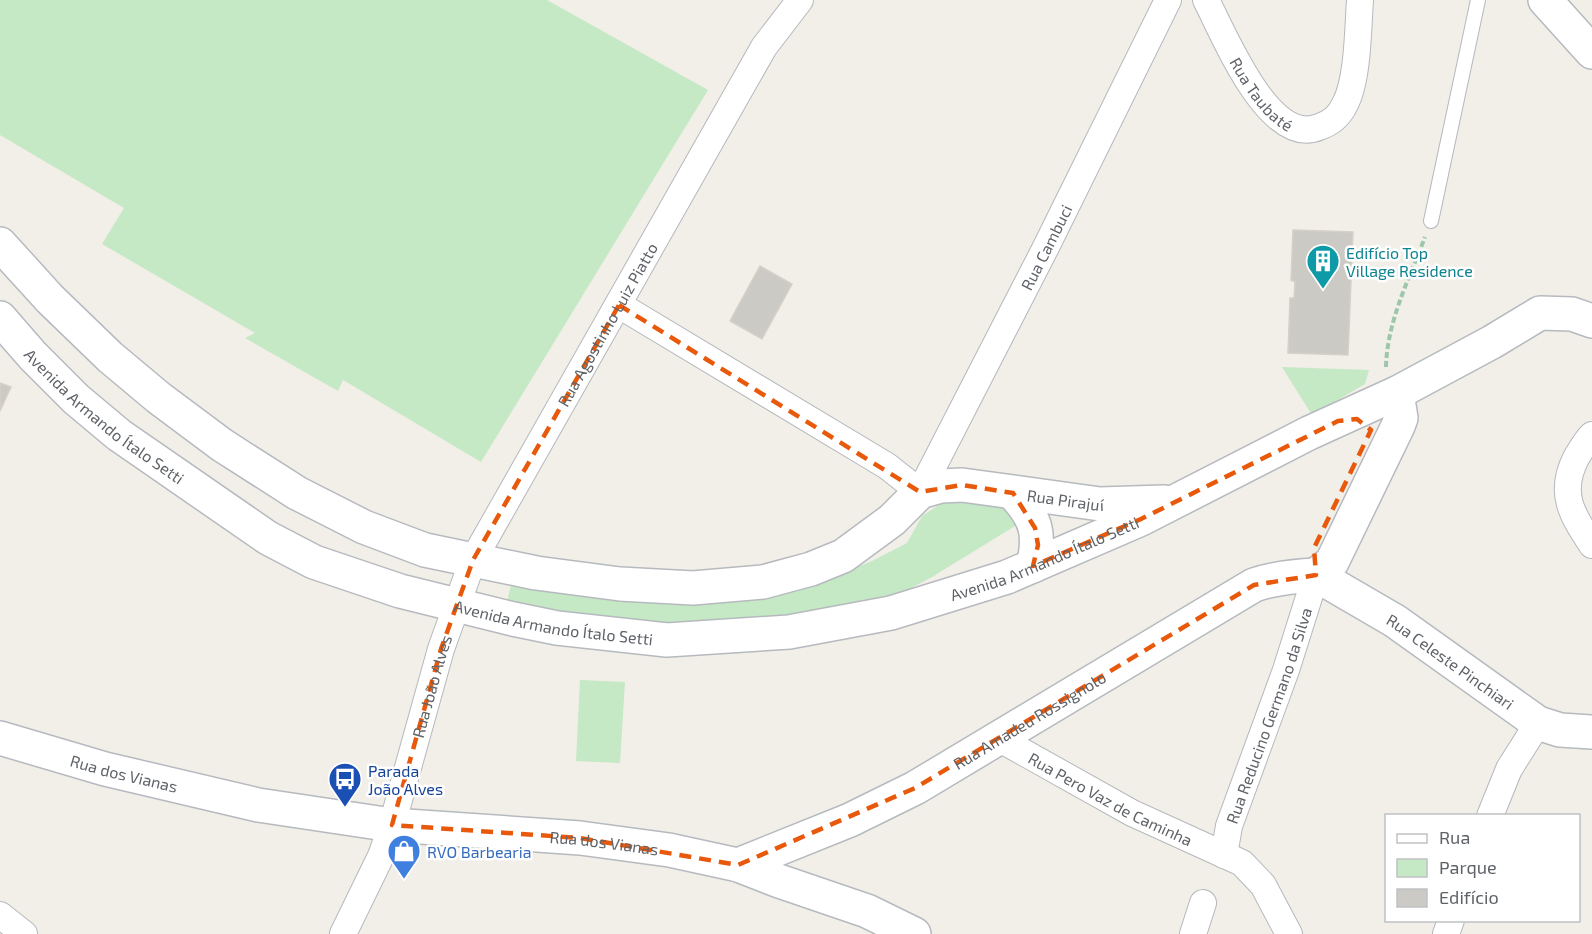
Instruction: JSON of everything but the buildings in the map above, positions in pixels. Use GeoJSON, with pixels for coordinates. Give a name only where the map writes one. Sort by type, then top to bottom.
{"type":"FeatureCollection","features":[{"type":"Feature","properties":{"kind":"main road"},"geometry":{"type":"LineString","coordinates":[[1551,1],[1592,52]]}},
{"type":"Feature","properties":{"kind":"main road"},"geometry":{"type":"LineString","coordinates":[[0,244],[50,299],[110,357],[159,398],[222,445],[297,494],[364,527],[424,550],[536,573],[620,584],[693,588],[763,582],[811,569],[843,556],[892,520],[920,492]]}},
{"type":"Feature","properties":{"kind":"main road","name":"Rua Pirajuí"},"geometry":{"type":"LineString","coordinates":[[920,492],[941,486],[962,485],[1100,504],[1175,502],[1309,433],[1397,393],[1492,342],[1540,313],[1572,314],[1592,321]]}},
{"type":"Feature","properties":{"kind":"main road","name":"Avenida Armando Ítalo Setti"},"geometry":{"type":"LineString","coordinates":[[0,318],[69,392],[119,435],[268,538],[314,562],[400,591],[455,606],[557,628],[667,640],[789,632],[891,613],[1007,577],[1175,502]]}},
{"type":"Feature","properties":{"kind":"main road","name":"Rua Reducino Germano da Silva"},"geometry":{"type":"LineString","coordinates":[[1316,575],[1332,562],[1398,426],[1401,418],[1397,393]]}},
{"type":"Feature","properties":{"kind":"main road","name":"Rua Reducino Germano da Silva"},"geometry":{"type":"LineString","coordinates":[[1316,575],[1314,548],[1370,438],[1371,430],[1363,420],[1338,421]]}},
{"type":"Feature","properties":{"kind":"main road"},"geometry":{"type":"LineString","coordinates":[[1013,493],[1029,513],[1035,528],[1038,545],[1033,566]]}},
{"type":"Feature","properties":{"kind":"main road","name":"Rua Celeste Pinchiari"},"geometry":{"type":"LineString","coordinates":[[1316,575],[1395,621],[1538,723],[1560,730],[1592,732]]}},
{"type":"Feature","properties":{"kind":"main road","name":"Rua Amadeu Rossignolo"},"geometry":{"type":"LineString","coordinates":[[738,865],[850,820],[915,788],[1254,585],[1291,576],[1316,575]]}},
{"type":"Feature","properties":{"kind":"main road","name":"Rua dos Vianas"},"geometry":{"type":"LineString","coordinates":[[0,738],[105,769],[258,805],[392,825],[580,838],[669,850],[738,865],[867,911],[914,934]]}},
{"type":"Feature","properties":{"kind":"street","name":"Rua Agostinho Luiz Piatto"},"geometry":{"type":"LineString","coordinates":[[765,48],[780,0]]}},
{"type":"Feature","properties":{"kind":"street","name":"Rua Agostinho Luiz Piatto"},"geometry":{"type":"LineString","coordinates":[[455,606],[473,560],[765,48],[800,0]]}},
{"type":"Feature","properties":{"kind":"street","name":"Rua Cambuci"},"geometry":{"type":"LineString","coordinates":[[920,492],[1046,247],[1168,0]]}},
{"type":"Feature","properties":{"kind":"street","name":"Rua Taubaté"},"geometry":{"type":"LineString","coordinates":[[1206,0],[1241,67],[1266,107],[1290,126],[1312,130],[1333,122],[1346,104],[1352,81],[1360,0]]}},
{"type":"Feature","properties":{"kind":"street"},"geometry":{"type":"LineString","coordinates":[[619,305],[887,466],[920,492]]}},
{"type":"Feature","properties":{"kind":"street"},"geometry":{"type":"LineString","coordinates":[[1592,435],[1569,473],[1567,494],[1575,520],[1592,545]]}},
{"type":"Feature","properties":{"kind":"street","name":"Rua Reducino Germano da Silva"},"geometry":{"type":"LineString","coordinates":[[1224,855],[1229,826],[1286,669],[1316,575]]}},
{"type":"Feature","properties":{"kind":"street","name":"Rua João Alves"},"geometry":{"type":"LineString","coordinates":[[343,934],[381,856],[392,825],[455,606]]}},
{"type":"Feature","properties":{"kind":"street"},"geometry":{"type":"LineString","coordinates":[[1491,814],[1509,769],[1538,723]]}},
{"type":"Feature","properties":{"kind":"street","name":"Rua Pero Vaz de Caminha"},"geometry":{"type":"LineString","coordinates":[[998,738],[1132,813],[1242,863],[1263,885],[1289,934]]}},
{"type":"Feature","properties":{"kind":"street"},"geometry":{"type":"LineString","coordinates":[[1192,934],[1203,903]]}},
{"type":"Feature","properties":{"kind":"street"},"geometry":{"type":"LineString","coordinates":[[0,915],[24,934]]}},
{"type":"Feature","properties":{"kind":"lane"},"geometry":{"type":"LineString","coordinates":[[1431,221],[1478,0]]}},
{"type":"Feature","properties":{"kind":"path"},"geometry":{"type":"LineString","coordinates":[[1386,352],[1394,321],[1431,221]]}},
{"type":"Feature","properties":{"kind":"highlighted area"},"geometry":{"type":"Polygon","coordinates":[[[619,305],[920,492],[962,485],[1013,493],[1035,528],[1038,545],[1033,566],[1141,519],[1338,421],[1357,419],[1371,430],[1314,548],[1316,575],[1254,585],[915,788],[738,865],[580,838],[392,825],[441,649],[473,560],[619,305]]]}},
{"type":"Feature","properties":{"kind":"green space"},"geometry":{"type":"Polygon","coordinates":[[[0,0],[547,0],[708,90],[481,462],[343,380],[338,391],[245,338],[255,333],[102,244],[124,208],[0,135],[0,0]]]}},
{"type":"Feature","properties":{"kind":"green space"},"geometry":{"type":"Polygon","coordinates":[[[1282,367],[1369,370],[1365,384],[1312,415],[1282,367]]]}},
{"type":"Feature","properties":{"kind":"green space"},"geometry":{"type":"Polygon","coordinates":[[[972,499],[1007,506],[1016,513],[1015,526],[932,577],[892,598],[717,629],[505,611],[511,584],[818,582],[870,562],[907,543],[922,516],[945,501],[972,499]]]}},
{"type":"Feature","properties":{"kind":"green space"},"geometry":{"type":"Polygon","coordinates":[[[580,680],[625,682],[620,763],[576,761],[580,680]]]}},
{"type":"Feature","properties":{"kind":"place","name":"Edifício Top Village Residence"},"geometry":{"type":"Point","coordinates":[1323,290]}},
{"type":"Feature","properties":{"kind":"place","name":"Parada João Alves"},"geometry":{"type":"Point","coordinates":[345,808]}},
{"type":"Feature","properties":{"kind":"place","name":"RVO Barbearia"},"geometry":{"type":"Point","coordinates":[404,880]}}]}
